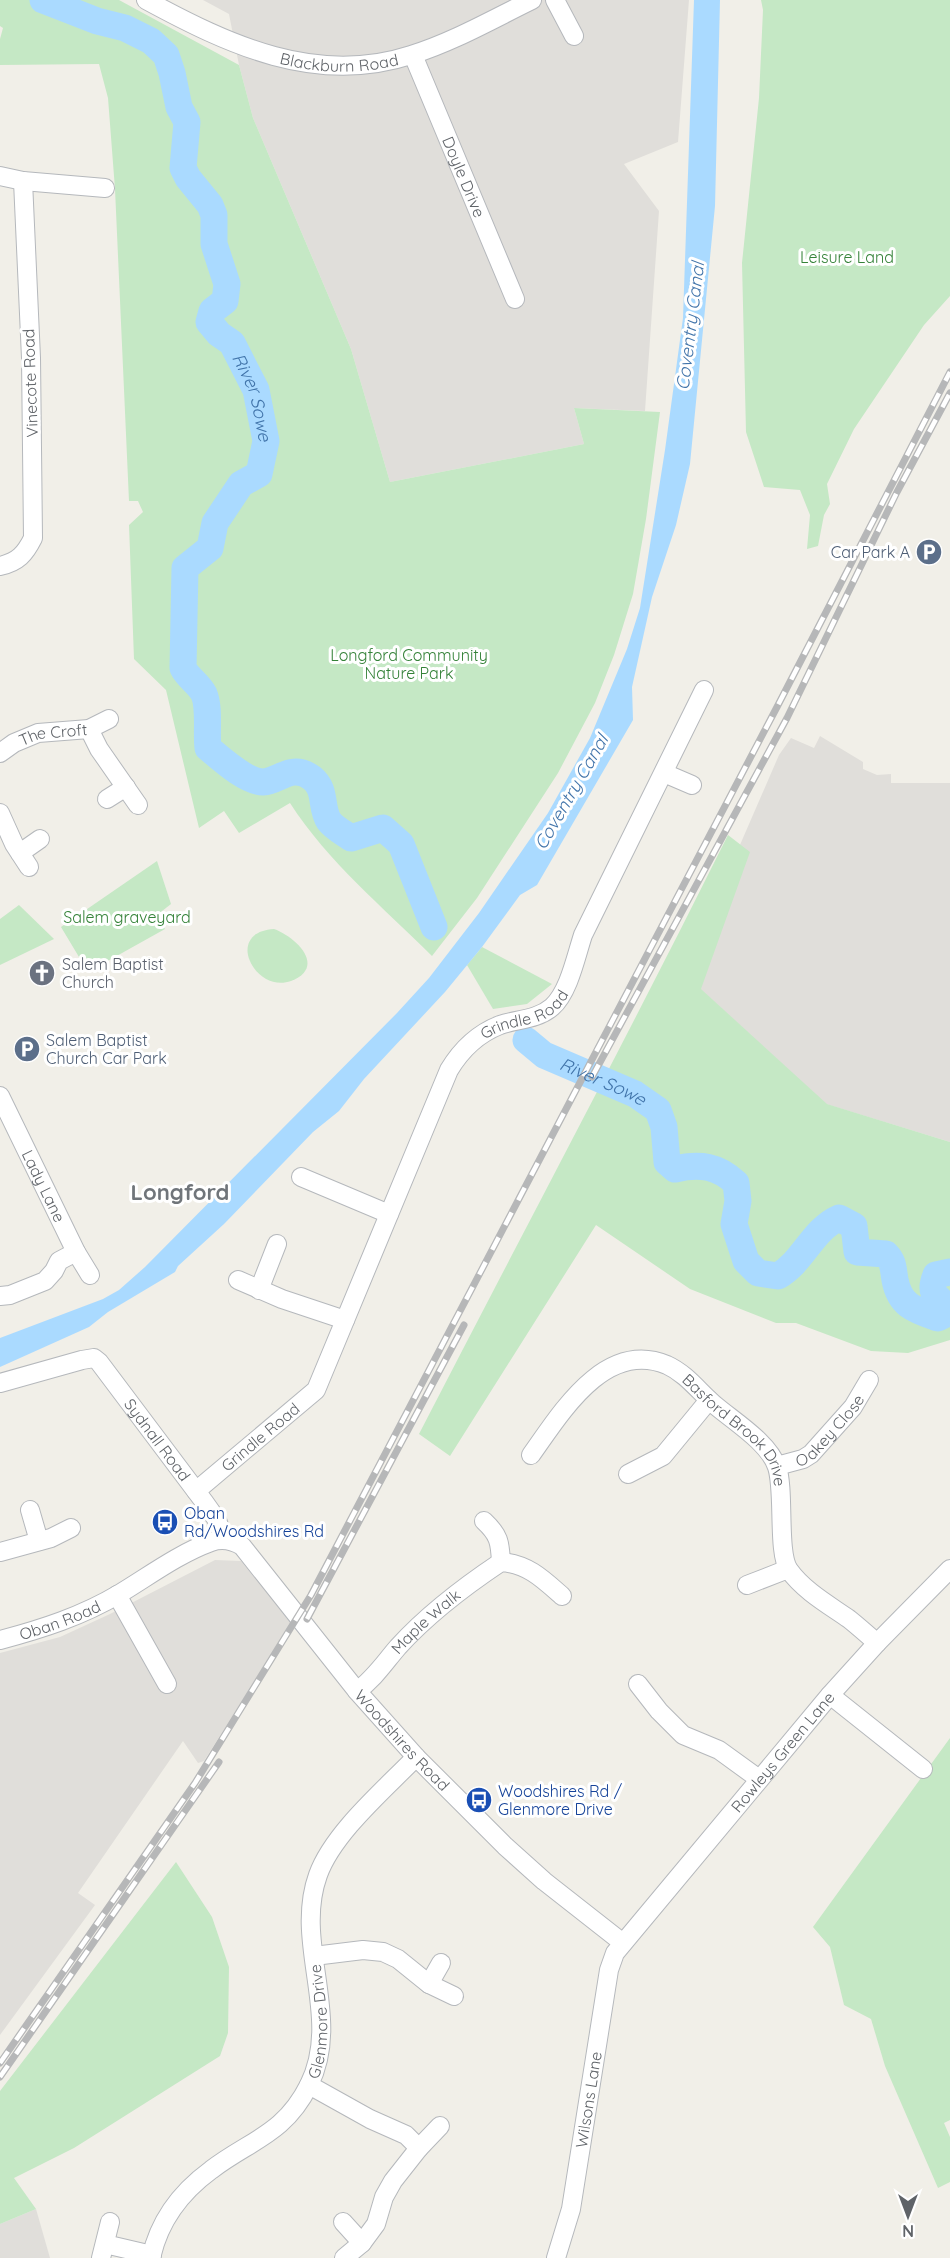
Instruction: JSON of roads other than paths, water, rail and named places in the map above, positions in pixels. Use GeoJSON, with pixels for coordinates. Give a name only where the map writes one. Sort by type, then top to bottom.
{"type":"FeatureCollection","features":[{"type":"Feature","properties":{"kind":"street","name":"Blackburn Road"},"geometry":{"type":"LineString","coordinates":[[146,0],[219,38],[274,57],[307,62],[360,65],[413,55],[532,0]]}},
{"type":"Feature","properties":{"kind":"street"},"geometry":{"type":"LineString","coordinates":[[555,0],[574,36]]}},
{"type":"Feature","properties":{"kind":"street","name":"Doyle Drive"},"geometry":{"type":"LineString","coordinates":[[413,55],[515,299]]}},
{"type":"Feature","properties":{"kind":"street"},"geometry":{"type":"LineString","coordinates":[[0,176],[23,181],[105,188]]}},
{"type":"Feature","properties":{"kind":"street","name":"Vinecote Road"},"geometry":{"type":"LineString","coordinates":[[0,566],[25,554],[33,538],[31,358],[23,181]]}},
{"type":"Feature","properties":{"kind":"street","name":"Grindle Road"},"geometry":{"type":"LineString","coordinates":[[196,1491],[316,1390],[449,1070],[458,1054],[476,1039],[500,1025],[545,1012],[558,1001],[570,975],[583,935],[704,690]]}},
{"type":"Feature","properties":{"kind":"street","name":"The Croft"},"geometry":{"type":"LineString","coordinates":[[0,753],[14,743],[38,734],[89,729],[110,719]]}},
{"type":"Feature","properties":{"kind":"street"},"geometry":{"type":"LineString","coordinates":[[89,729],[99,749],[138,805]]}},
{"type":"Feature","properties":{"kind":"street"},"geometry":{"type":"LineString","coordinates":[[664,772],[692,785]]}},
{"type":"Feature","properties":{"kind":"street"},"geometry":{"type":"LineString","coordinates":[[107,799],[126,787]]}},
{"type":"Feature","properties":{"kind":"street"},"geometry":{"type":"LineString","coordinates":[[0,813],[9,836],[25,860],[40,839]]}},
{"type":"Feature","properties":{"kind":"street","name":"Lady Lane"},"geometry":{"type":"LineString","coordinates":[[0,1096],[76,1252],[90,1275]]}},
{"type":"Feature","properties":{"kind":"street"},"geometry":{"type":"LineString","coordinates":[[301,1177],[388,1214]]}},
{"type":"Feature","properties":{"kind":"street"},"geometry":{"type":"LineString","coordinates":[[259,1290],[277,1244]]}},
{"type":"Feature","properties":{"kind":"street"},"geometry":{"type":"LineString","coordinates":[[0,1296],[10,1295],[45,1281],[59,1261],[76,1252]]}},
{"type":"Feature","properties":{"kind":"street"},"geometry":{"type":"LineString","coordinates":[[238,1280],[259,1290],[345,1320]]}},
{"type":"Feature","properties":{"kind":"street","name":"Sydnall Road"},"geometry":{"type":"LineString","coordinates":[[0,1383],[94,1358],[217,1520],[224,1539]]}},
{"type":"Feature","properties":{"kind":"street","name":"Basford Brook Drive"},"geometry":{"type":"LineString","coordinates":[[531,1455],[561,1413],[586,1385],[602,1372],[625,1361],[653,1361],[668,1365],[682,1373],[709,1400],[763,1445],[777,1466],[784,1556],[788,1569]]}},
{"type":"Feature","properties":{"kind":"street","name":"Oakey Close"},"geometry":{"type":"LineString","coordinates":[[777,1466],[803,1459],[811,1454],[853,1407],[869,1380]]}},
{"type":"Feature","properties":{"kind":"street"},"geometry":{"type":"LineString","coordinates":[[628,1474],[663,1456],[709,1400]]}},
{"type":"Feature","properties":{"kind":"street"},"geometry":{"type":"LineString","coordinates":[[30,1510],[39,1541]]}},
{"type":"Feature","properties":{"kind":"street"},"geometry":{"type":"LineString","coordinates":[[484,1521],[495,1532],[500,1544],[501,1562],[520,1565],[532,1570],[562,1596]]}},
{"type":"Feature","properties":{"kind":"street"},"geometry":{"type":"LineString","coordinates":[[0,1552],[39,1541],[71,1528]]}},
{"type":"Feature","properties":{"kind":"street","name":"Oban Road"},"geometry":{"type":"LineString","coordinates":[[0,1640],[61,1622],[117,1595],[211,1542],[224,1539]]}},
{"type":"Feature","properties":{"kind":"street","name":"Woodshires Road"},"geometry":{"type":"LineString","coordinates":[[224,1539],[242,1546],[357,1691],[416,1757],[529,1868],[623,1942]]}},
{"type":"Feature","properties":{"kind":"street","name":"Maple Walk"},"geometry":{"type":"LineString","coordinates":[[357,1691],[426,1621],[458,1593],[501,1562]]}},
{"type":"Feature","properties":{"kind":"street"},"geometry":{"type":"LineString","coordinates":[[747,1584],[788,1569],[814,1594],[877,1643]]}},
{"type":"Feature","properties":{"kind":"street","name":"Rowleys Green Lane"},"geometry":{"type":"LineString","coordinates":[[623,1942],[831,1695],[877,1643],[950,1569]]}},
{"type":"Feature","properties":{"kind":"street","name":"Oban Road"},"geometry":{"type":"LineString","coordinates":[[117,1595],[167,1684]]}},
{"type":"Feature","properties":{"kind":"street"},"geometry":{"type":"LineString","coordinates":[[638,1684],[659,1711],[683,1735],[719,1750],[759,1779]]}},
{"type":"Feature","properties":{"kind":"street"},"geometry":{"type":"LineString","coordinates":[[831,1695],[923,1768]]}},
{"type":"Feature","properties":{"kind":"street","name":"Glenmore Drive"},"geometry":{"type":"LineString","coordinates":[[110,2223],[103,2251],[151,2257],[173,2205],[188,2189],[212,2168],[268,2134],[292,2112],[309,2085],[322,2042],[322,2010],[310,1916],[318,1874],[342,1835],[416,1757]]}},
{"type":"Feature","properties":{"kind":"street","name":"Wilsons Lane"},"geometry":{"type":"LineString","coordinates":[[556,2258],[571,2210],[609,1970],[623,1942]]}},
{"type":"Feature","properties":{"kind":"street"},"geometry":{"type":"LineString","coordinates":[[314,1956],[363,1950],[382,1952],[410,1967],[429,1984],[454,1996]]}},
{"type":"Feature","properties":{"kind":"street"},"geometry":{"type":"LineString","coordinates":[[429,1984],[441,1963]]}},
{"type":"Feature","properties":{"kind":"street"},"geometry":{"type":"LineString","coordinates":[[309,2085],[370,2119],[406,2135],[419,2148]]}},
{"type":"Feature","properties":{"kind":"street"},"geometry":{"type":"LineString","coordinates":[[344,2258],[362,2243],[376,2224],[384,2198],[393,2181],[440,2126]]}},
{"type":"Feature","properties":{"kind":"street"},"geometry":{"type":"LineString","coordinates":[[343,2222],[362,2243]]}},
{"type":"Feature","properties":{"kind":"water","name":"Coventry Canal"},"geometry":{"type":"Polygon","coordinates":[[[694,0],[720,0],[715,206],[690,464],[676,525],[652,597],[632,687],[633,720],[537,885],[520,895],[445,992],[364,1079],[339,1111],[313,1132],[224,1224],[178,1266],[175,1272],[108,1312],[89,1327],[0,1367],[0,1338],[103,1299],[119,1290],[145,1267],[397,1013],[429,978],[479,913],[548,813],[590,738],[627,649],[640,608],[665,450],[683,318],[694,0]]]}},
{"type":"Feature","properties":{"kind":"waterway","name":"River Sowe"},"geometry":{"type":"LineString","coordinates":[[43,0],[97,21],[125,28],[151,41],[166,55],[179,107],[187,122],[183,168],[188,178],[210,205],[214,215],[214,244],[227,284],[225,301],[212,311],[209,322],[219,334],[232,343],[256,390],[266,441],[259,474],[241,484],[215,523],[210,548],[185,568],[183,668],[202,690],[206,700],[208,748],[234,769],[256,781],[269,781],[292,772],[305,774],[312,778],[322,793],[329,821],[351,838],[383,828],[401,844],[434,927]]}},
{"type":"Feature","properties":{"kind":"waterway","name":"River Sowe"},"geometry":{"type":"LineString","coordinates":[[526,1040],[544,1055],[635,1094],[658,1110],[664,1127],[667,1162],[675,1169],[693,1166],[708,1167],[736,1183],[738,1201],[734,1224],[746,1261],[758,1273],[778,1276],[787,1270],[822,1230],[839,1218],[854,1226],[857,1252],[886,1254],[889,1257],[897,1289],[905,1301],[916,1309],[938,1318],[948,1313],[947,1306],[934,1293],[933,1285],[936,1275],[950,1272]]}},
{"type":"Feature","properties":{"kind":"railway"},"geometry":{"type":"LineString","coordinates":[[0,2063],[195,1783],[311,1595],[777,707],[950,372]]}},
{"type":"Feature","properties":{"kind":"railway"},"geometry":{"type":"LineString","coordinates":[[592,1077],[787,718],[897,492],[950,393]]}},
{"type":"Feature","properties":{"kind":"railway"},"geometry":{"type":"LineString","coordinates":[[307,1619],[464,1325]]}},
{"type":"Feature","properties":{"kind":"railway"},"geometry":{"type":"LineString","coordinates":[[0,2077],[219,1762]]}},
{"type":"Feature","properties":{"kind":"place","name":"Car Park A"},"geometry":{"type":"Point","coordinates":[929,552]}},
{"type":"Feature","properties":{"kind":"place","name":"Salem Baptist Church"},"geometry":{"type":"Point","coordinates":[42,973]}},
{"type":"Feature","properties":{"kind":"place","name":"Salem Baptist Church Car Park"},"geometry":{"type":"Point","coordinates":[27,1049]}},
{"type":"Feature","properties":{"kind":"place","name":"Oban Rd/Woodshires Rd"},"geometry":{"type":"Point","coordinates":[165,1522]}},
{"type":"Feature","properties":{"kind":"place","name":"Woodshires Rd / Glenmore Drive"},"geometry":{"type":"Point","coordinates":[479,1800]}},
{"type":"Feature","properties":{"kind":"district","name":"Longford"},"geometry":{"type":"Point","coordinates":[180,1192]}},
{"type":"Feature","properties":{"kind":"park label","name":"Leisure Land"},"geometry":{"type":"Point","coordinates":[847,257]}},
{"type":"Feature","properties":{"kind":"park label","name":"Longford Community Nature Park"},"geometry":{"type":"Point","coordinates":[409,664]}},
{"type":"Feature","properties":{"kind":"park label","name":"Salem graveyard"},"geometry":{"type":"Point","coordinates":[127,917]}}]}
